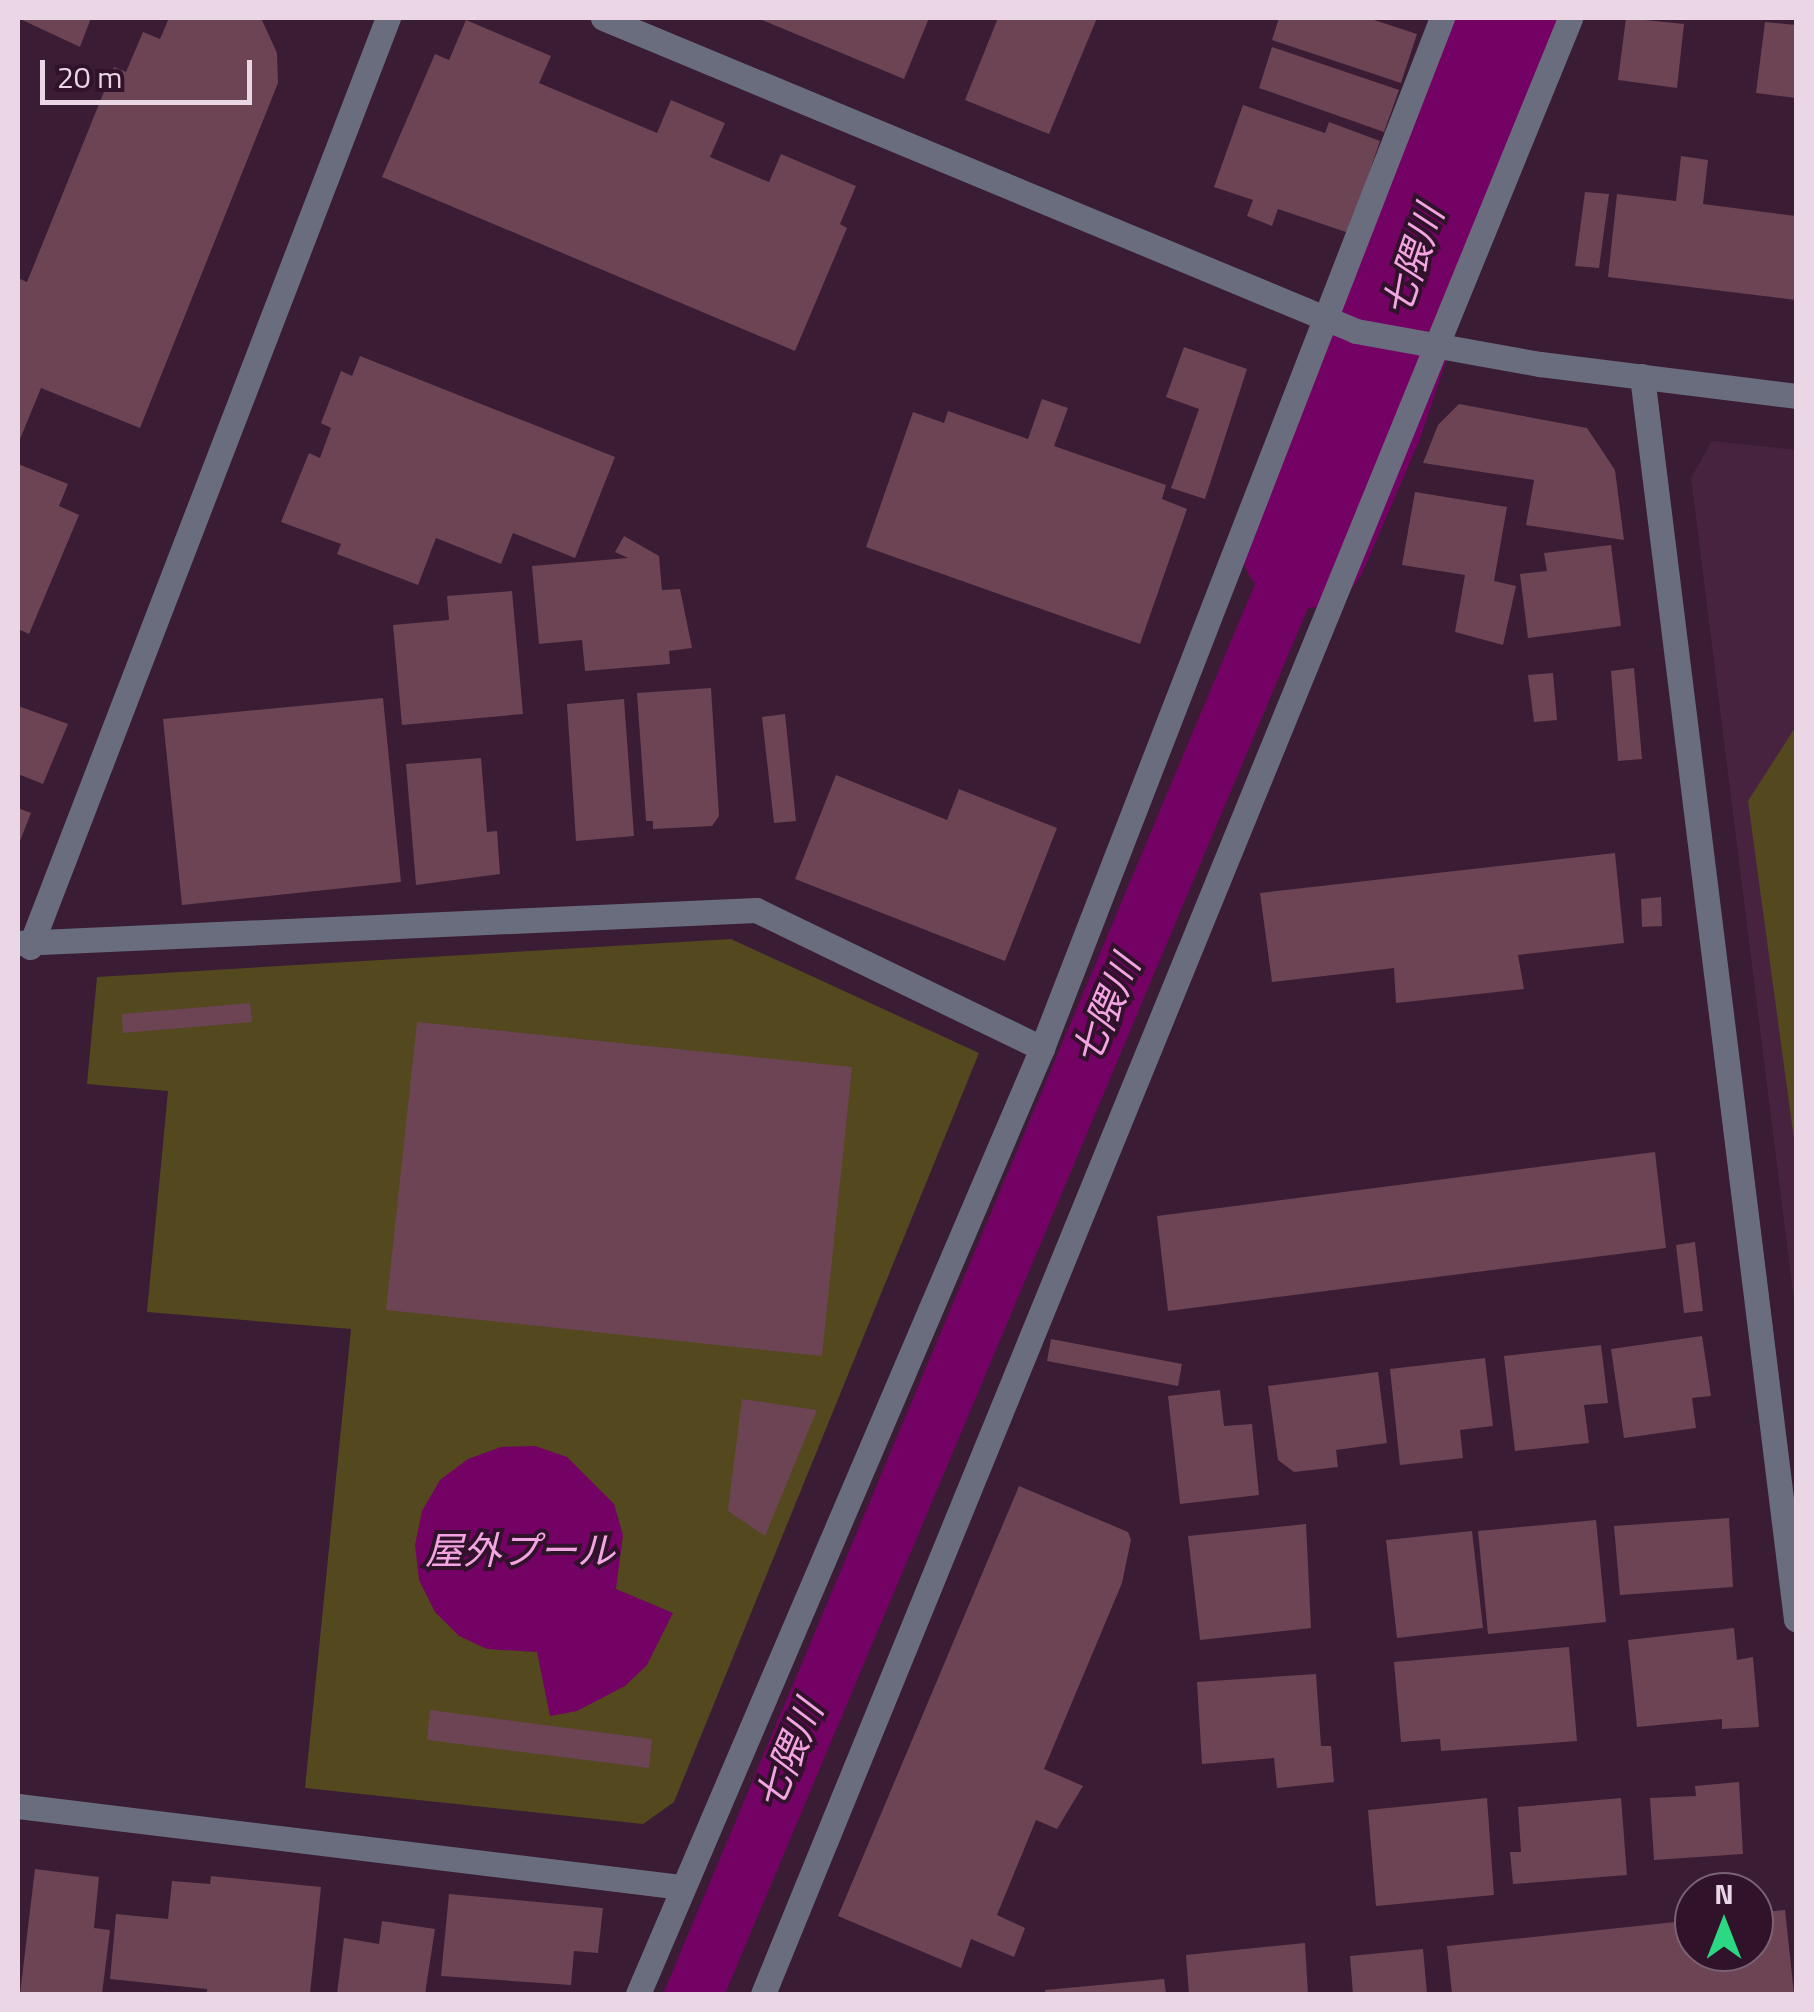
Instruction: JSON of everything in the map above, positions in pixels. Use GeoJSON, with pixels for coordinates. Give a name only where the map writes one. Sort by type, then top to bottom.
{"type":"FeatureCollection","features":[{"type":"Feature","properties":{"kind":"street"},"geometry":{"type":"LineString","coordinates":[[388,18],[24,945],[756,910],[1042,1048]]}},
{"type":"Feature","properties":{"kind":"street"},"geometry":{"type":"LineString","coordinates":[[603,18],[1356,331],[1440,349],[1796,396]]}},
{"type":"Feature","properties":{"kind":"street"},"geometry":{"type":"LineString","coordinates":[[638,1994],[1042,1048],[1322,317],[1442,18]]}},
{"type":"Feature","properties":{"kind":"street"},"geometry":{"type":"LineString","coordinates":[[762,1994],[1440,349],[1570,18]]}},
{"type":"Feature","properties":{"kind":"street"},"geometry":{"type":"LineString","coordinates":[[1642,376],[1796,1619]]}},
{"type":"Feature","properties":{"kind":"street"},"geometry":{"type":"LineString","coordinates":[[18,1806],[682,1886]]}},
{"type":"Feature","properties":{"kind":"shaded area"},"geometry":{"type":"Polygon","coordinates":[[[1712,441],[1796,450],[1796,1316],[1691,478],[1712,441]]]}},
{"type":"Feature","properties":{"kind":"shaded area"},"geometry":{"type":"Polygon","coordinates":[[[1796,726],[1796,1154],[1748,801],[1796,726]]]}},
{"type":"Feature","properties":{"kind":"shaded area"},"geometry":{"type":"Polygon","coordinates":[[[731,939],[979,1053],[674,1802],[643,1824],[305,1788],[351,1329],[147,1312],[168,1091],[87,1084],[97,977],[731,939]]]}},
{"type":"Feature","properties":{"kind":"water"},"geometry":{"type":"Polygon","coordinates":[[[1479,18],[1543,18],[1430,302],[1375,278],[1479,18]]]}},
{"type":"Feature","properties":{"kind":"water"},"geometry":{"type":"Polygon","coordinates":[[[1344,372],[1398,394],[725,1994],[663,1994],[1344,372]]]}},
{"type":"Feature","properties":{"kind":"water","name":"屋外プール"},"geometry":{"type":"Polygon","coordinates":[[[535,1446],[567,1457],[614,1504],[623,1535],[616,1589],[673,1613],[647,1665],[625,1686],[577,1711],[550,1716],[537,1652],[487,1649],[459,1636],[435,1612],[419,1580],[415,1545],[422,1511],[440,1480],[468,1459],[501,1447],[535,1446]]]}},
{"type":"Feature","properties":{"kind":"building"},"geometry":{"type":"Polygon","coordinates":[[[18,18],[91,18],[80,47],[18,18]]]}},
{"type":"Feature","properties":{"kind":"building"},"geometry":{"type":"Polygon","coordinates":[[[169,18],[261,18],[277,53],[278,83],[140,428],[41,388],[18,444],[18,278],[27,282],[114,67],[126,72],[143,32],[160,39],[169,18]]]}},
{"type":"Feature","properties":{"kind":"building"},"geometry":{"type":"Polygon","coordinates":[[[757,18],[929,18],[904,79],[757,18]]]}},
{"type":"Feature","properties":{"kind":"building"},"geometry":{"type":"Polygon","coordinates":[[[998,18],[1097,18],[1049,134],[965,100],[998,18]]]}},
{"type":"Feature","properties":{"kind":"building"},"geometry":{"type":"Polygon","coordinates":[[[1279,18],[1368,18],[1417,34],[1401,83],[1272,40],[1279,18]]]}},
{"type":"Feature","properties":{"kind":"building"},"geometry":{"type":"Polygon","coordinates":[[[1626,18],[1684,24],[1677,88],[1618,80],[1626,18]]]}},
{"type":"Feature","properties":{"kind":"building"},"geometry":{"type":"Polygon","coordinates":[[[466,20],[551,56],[539,83],[657,133],[671,100],[725,123],[710,157],[769,182],[781,154],[856,186],[840,224],[847,228],[795,351],[382,177],[435,54],[449,60],[466,20]]]}},
{"type":"Feature","properties":{"kind":"building"},"geometry":{"type":"Polygon","coordinates":[[[1765,22],[1796,25],[1796,98],[1756,93],[1765,22]]]}},
{"type":"Feature","properties":{"kind":"building"},"geometry":{"type":"Polygon","coordinates":[[[1272,47],[1399,90],[1384,132],[1259,88],[1272,47]]]}},
{"type":"Feature","properties":{"kind":"building"},"geometry":{"type":"Polygon","coordinates":[[[1243,105],[1325,133],[1329,122],[1380,141],[1349,233],[1278,209],[1272,226],[1247,216],[1253,200],[1214,187],[1243,105]]]}},
{"type":"Feature","properties":{"kind":"building"},"geometry":{"type":"Polygon","coordinates":[[[1681,156],[1708,160],[1703,204],[1796,216],[1796,300],[1608,277],[1617,194],[1676,201],[1681,156]]]}},
{"type":"Feature","properties":{"kind":"building"},"geometry":{"type":"Polygon","coordinates":[[[1585,192],[1609,194],[1599,268],[1575,266],[1585,192]]]}},
{"type":"Feature","properties":{"kind":"building"},"geometry":{"type":"Polygon","coordinates":[[[1184,347],[1247,369],[1205,499],[1171,488],[1199,409],[1166,397],[1184,347]]]}},
{"type":"Feature","properties":{"kind":"building"},"geometry":{"type":"Polygon","coordinates":[[[360,356],[615,457],[575,558],[513,533],[501,564],[436,538],[418,585],[337,554],[341,544],[281,522],[309,453],[320,458],[331,428],[321,423],[341,371],[352,376],[360,356]]]}},
{"type":"Feature","properties":{"kind":"building"},"geometry":{"type":"Polygon","coordinates":[[[1042,399],[1068,408],[1054,446],[1166,485],[1162,499],[1187,509],[1140,644],[866,547],[913,412],[944,423],[948,411],[1028,439],[1042,399]]]}},
{"type":"Feature","properties":{"kind":"building"},"geometry":{"type":"Polygon","coordinates":[[[1459,404],[1587,428],[1615,470],[1624,540],[1526,525],[1534,480],[1423,463],[1438,425],[1459,404]]]}},
{"type":"Feature","properties":{"kind":"building"},"geometry":{"type":"Polygon","coordinates":[[[18,464],[68,484],[59,506],[79,515],[29,634],[18,629],[18,464]]]}},
{"type":"Feature","properties":{"kind":"building"},"geometry":{"type":"Polygon","coordinates":[[[1415,492],[1507,507],[1494,581],[1516,586],[1503,645],[1455,632],[1465,575],[1402,565],[1415,492]]]}},
{"type":"Feature","properties":{"kind":"building"},"geometry":{"type":"Polygon","coordinates":[[[624,536],[659,556],[662,590],[680,589],[692,648],[669,651],[670,664],[585,671],[582,640],[539,644],[532,566],[628,558],[615,552],[624,536]]]}},
{"type":"Feature","properties":{"kind":"building"},"geometry":{"type":"Polygon","coordinates":[[[1611,545],[1621,626],[1528,638],[1520,574],[1547,571],[1544,553],[1611,545]]]}},
{"type":"Feature","properties":{"kind":"building"},"geometry":{"type":"Polygon","coordinates":[[[512,591],[523,714],[402,725],[393,625],[449,620],[447,596],[512,591]]]}},
{"type":"Feature","properties":{"kind":"building"},"geometry":{"type":"Polygon","coordinates":[[[1634,668],[1642,759],[1618,761],[1611,671],[1634,668]]]}},
{"type":"Feature","properties":{"kind":"building"},"geometry":{"type":"Polygon","coordinates":[[[1553,673],[1557,720],[1534,722],[1528,675],[1553,673]]]}},
{"type":"Feature","properties":{"kind":"building"},"geometry":{"type":"Polygon","coordinates":[[[711,688],[719,816],[712,826],[653,829],[653,821],[646,821],[637,693],[711,688]]]}},
{"type":"Feature","properties":{"kind":"building"},"geometry":{"type":"Polygon","coordinates":[[[383,698],[401,882],[182,905],[163,719],[383,698]]]}},
{"type":"Feature","properties":{"kind":"building"},"geometry":{"type":"Polygon","coordinates":[[[624,699],[634,836],[576,841],[567,704],[624,699]]]}},
{"type":"Feature","properties":{"kind":"building"},"geometry":{"type":"Polygon","coordinates":[[[18,706],[68,724],[43,784],[18,774],[18,706]]]}},
{"type":"Feature","properties":{"kind":"building"},"geometry":{"type":"Polygon","coordinates":[[[785,714],[796,821],[774,823],[762,717],[785,714]]]}},
{"type":"Feature","properties":{"kind":"building"},"geometry":{"type":"Polygon","coordinates":[[[481,758],[487,832],[497,831],[500,874],[416,885],[406,764],[481,758]]]}},
{"type":"Feature","properties":{"kind":"building"},"geometry":{"type":"Polygon","coordinates":[[[836,775],[947,820],[959,789],[1057,828],[1005,961],[795,879],[836,775]]]}},
{"type":"Feature","properties":{"kind":"building"},"geometry":{"type":"Polygon","coordinates":[[[18,808],[31,813],[18,846],[18,808]]]}},
{"type":"Feature","properties":{"kind":"building"},"geometry":{"type":"Polygon","coordinates":[[[1615,853],[1624,943],[1518,955],[1524,989],[1396,1003],[1394,968],[1272,982],[1260,893],[1615,853]]]}},
{"type":"Feature","properties":{"kind":"building"},"geometry":{"type":"Polygon","coordinates":[[[1661,897],[1662,926],[1642,927],[1641,899],[1661,897]]]}},
{"type":"Feature","properties":{"kind":"building"},"geometry":{"type":"Polygon","coordinates":[[[250,1003],[252,1022],[123,1033],[122,1014],[250,1003]]]}},
{"type":"Feature","properties":{"kind":"building"},"geometry":{"type":"Polygon","coordinates":[[[417,1022],[852,1067],[822,1356],[386,1310],[417,1022]]]}},
{"type":"Feature","properties":{"kind":"building"},"geometry":{"type":"Polygon","coordinates":[[[1655,1152],[1666,1248],[1168,1311],[1157,1216],[1655,1152]]]}},
{"type":"Feature","properties":{"kind":"building"},"geometry":{"type":"Polygon","coordinates":[[[1695,1242],[1703,1311],[1684,1313],[1676,1245],[1695,1242]]]}},
{"type":"Feature","properties":{"kind":"building"},"geometry":{"type":"Polygon","coordinates":[[[1702,1336],[1711,1396],[1692,1398],[1696,1428],[1624,1438],[1611,1349],[1702,1336]]]}},
{"type":"Feature","properties":{"kind":"building"},"geometry":{"type":"Polygon","coordinates":[[[1051,1339],[1182,1364],[1178,1386],[1047,1361],[1051,1339]]]}},
{"type":"Feature","properties":{"kind":"building"},"geometry":{"type":"Polygon","coordinates":[[[1601,1345],[1608,1403],[1584,1405],[1589,1443],[1515,1451],[1504,1356],[1601,1345]]]}},
{"type":"Feature","properties":{"kind":"building"},"geometry":{"type":"Polygon","coordinates":[[[1485,1358],[1493,1426],[1460,1430],[1463,1458],[1400,1465],[1390,1369],[1485,1358]]]}},
{"type":"Feature","properties":{"kind":"building"},"geometry":{"type":"Polygon","coordinates":[[[1378,1372],[1387,1443],[1336,1450],[1338,1467],[1294,1472],[1278,1460],[1268,1386],[1378,1372]]]}},
{"type":"Feature","properties":{"kind":"building"},"geometry":{"type":"Polygon","coordinates":[[[1220,1390],[1224,1426],[1252,1424],[1259,1495],[1180,1504],[1168,1396],[1220,1390]]]}},
{"type":"Feature","properties":{"kind":"building"},"geometry":{"type":"Polygon","coordinates":[[[742,1399],[817,1410],[765,1536],[728,1511],[742,1399]]]}},
{"type":"Feature","properties":{"kind":"building"},"geometry":{"type":"Polygon","coordinates":[[[1019,1486],[1128,1532],[1131,1540],[1122,1583],[1044,1769],[1083,1786],[1057,1829],[1036,1820],[997,1915],[1025,1928],[1014,1957],[971,1939],[961,1968],[838,1916],[1019,1486]]]}},
{"type":"Feature","properties":{"kind":"building"},"geometry":{"type":"Polygon","coordinates":[[[1729,1518],[1733,1587],[1620,1595],[1614,1526],[1729,1518]]]}},
{"type":"Feature","properties":{"kind":"building"},"geometry":{"type":"Polygon","coordinates":[[[1596,1520],[1606,1622],[1488,1634],[1478,1531],[1596,1520]]]}},
{"type":"Feature","properties":{"kind":"building"},"geometry":{"type":"Polygon","coordinates":[[[1306,1524],[1311,1628],[1200,1640],[1188,1536],[1306,1524]]]}},
{"type":"Feature","properties":{"kind":"building"},"geometry":{"type":"Polygon","coordinates":[[[1472,1531],[1483,1628],[1397,1638],[1386,1540],[1472,1531]]]}},
{"type":"Feature","properties":{"kind":"building"},"geometry":{"type":"Polygon","coordinates":[[[1734,1628],[1737,1660],[1753,1657],[1759,1727],[1722,1729],[1722,1719],[1637,1727],[1628,1640],[1734,1628]]]}},
{"type":"Feature","properties":{"kind":"building"},"geometry":{"type":"Polygon","coordinates":[[[1569,1647],[1577,1741],[1441,1751],[1440,1739],[1401,1742],[1394,1662],[1569,1647]]]}},
{"type":"Feature","properties":{"kind":"building"},"geometry":{"type":"Polygon","coordinates":[[[1316,1674],[1321,1746],[1331,1746],[1334,1782],[1277,1788],[1274,1758],[1202,1764],[1197,1682],[1316,1674]]]}},
{"type":"Feature","properties":{"kind":"building"},"geometry":{"type":"Polygon","coordinates":[[[430,1710],[652,1739],[649,1768],[427,1740],[430,1710]]]}},
{"type":"Feature","properties":{"kind":"building"},"geometry":{"type":"Polygon","coordinates":[[[1739,1782],[1743,1854],[1654,1860],[1650,1798],[1696,1796],[1695,1786],[1739,1782]]]}},
{"type":"Feature","properties":{"kind":"building"},"geometry":{"type":"Polygon","coordinates":[[[1487,1798],[1494,1895],[1376,1906],[1368,1810],[1487,1798]]]}},
{"type":"Feature","properties":{"kind":"building"},"geometry":{"type":"Polygon","coordinates":[[[1621,1798],[1627,1875],[1513,1884],[1510,1852],[1521,1852],[1518,1807],[1621,1798]]]}},
{"type":"Feature","properties":{"kind":"building"},"geometry":{"type":"Polygon","coordinates":[[[35,1869],[99,1877],[94,1928],[110,1930],[102,1994],[20,1994],[35,1869]]]}},
{"type":"Feature","properties":{"kind":"building"},"geometry":{"type":"Polygon","coordinates":[[[211,1876],[321,1887],[310,1994],[207,1994],[207,1989],[110,1979],[116,1914],[168,1919],[172,1881],[210,1884],[211,1876]]]}},
{"type":"Feature","properties":{"kind":"building"},"geometry":{"type":"Polygon","coordinates":[[[449,1894],[603,1908],[598,1953],[574,1951],[571,1985],[441,1976],[449,1894]]]}},
{"type":"Feature","properties":{"kind":"building"},"geometry":{"type":"Polygon","coordinates":[[[1785,1910],[1794,1994],[1452,1994],[1447,1946],[1674,1922],[1674,1972],[1774,1972],[1774,1911],[1785,1910]]]}},
{"type":"Feature","properties":{"kind":"building"},"geometry":{"type":"Polygon","coordinates":[[[382,1921],[435,1929],[425,1994],[337,1994],[344,1938],[379,1944],[382,1921]]]}},
{"type":"Feature","properties":{"kind":"building"},"geometry":{"type":"Polygon","coordinates":[[[1305,1943],[1308,1994],[1189,1994],[1186,1955],[1305,1943]]]}},
{"type":"Feature","properties":{"kind":"building"},"geometry":{"type":"Polygon","coordinates":[[[1423,1949],[1427,1994],[1353,1994],[1350,1956],[1423,1949]]]}},
{"type":"Feature","properties":{"kind":"building"},"geometry":{"type":"Polygon","coordinates":[[[1164,1979],[1166,1994],[1046,1994],[1045,1990],[1164,1979]]]}},
{"type":"Feature","properties":{"kind":"waterway","name":"七隈川"},"geometry":{"type":"LineString","coordinates":[[1305,544],[1360,416],[1427,217],[1506,18]]}}]}
